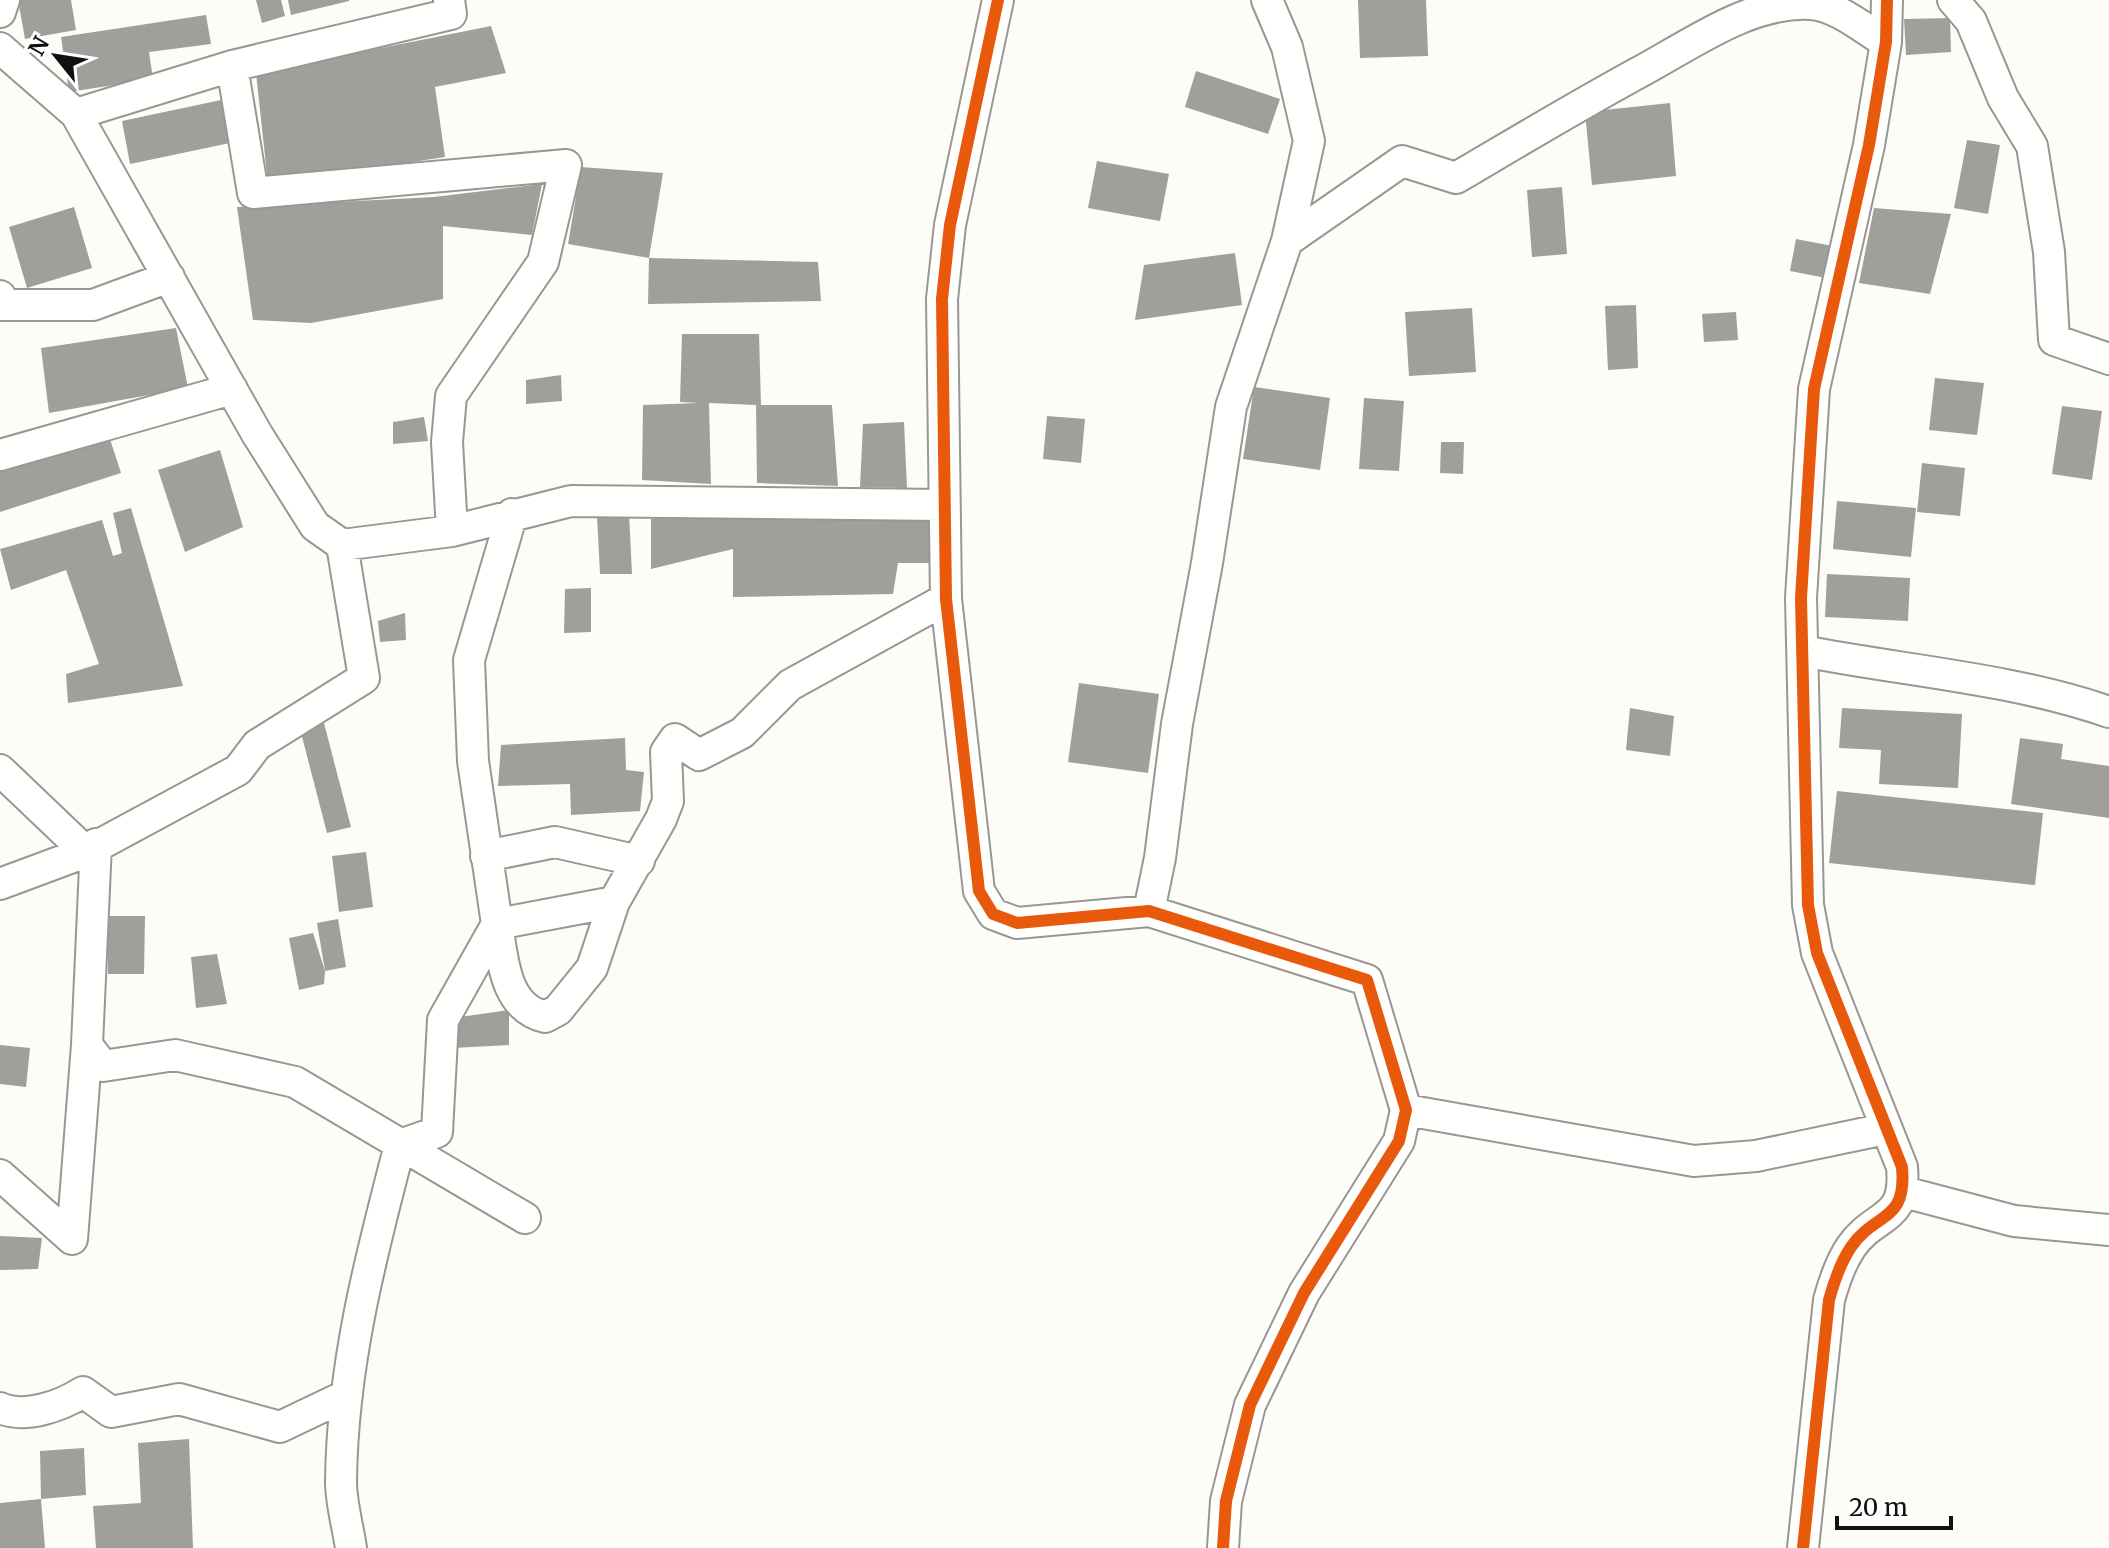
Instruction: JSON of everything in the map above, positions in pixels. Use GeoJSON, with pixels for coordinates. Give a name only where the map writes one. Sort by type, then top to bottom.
{"type":"FeatureCollection","features":[{"type":"Feature","properties":{"kind":"street"},"geometry":{"type":"LineString","coordinates":[[0,12],[4,0]]}},
{"type":"Feature","properties":{"kind":"street"},"geometry":{"type":"LineString","coordinates":[[76,114],[232,66],[451,14],[449,0]]}},
{"type":"Feature","properties":{"kind":"street"},"geometry":{"type":"LineString","coordinates":[[998,0],[950,225],[942,299],[942,505],[946,599],[979,891],[993,914],[1017,923],[1149,911],[1367,980],[1406,1110],[1399,1141],[1304,1293],[1250,1405],[1226,1501],[1223,1548]]}},
{"type":"Feature","properties":{"kind":"street"},"geometry":{"type":"LineString","coordinates":[[1149,911],[1231,407],[1287,241],[1309,141],[1287,47],[1267,0]]}},
{"type":"Feature","properties":{"kind":"street"},"geometry":{"type":"LineString","coordinates":[[1803,1548],[1829,1300],[1835,1278],[1852,1246],[1892,1212],[1904,1192],[1902,1167],[1817,953],[1808,905],[1801,598],[1814,389],[1869,145],[1886,42],[1887,0]]}},
{"type":"Feature","properties":{"kind":"street"},"geometry":{"type":"LineString","coordinates":[[1953,0],[1971,21],[2003,98],[2032,146],[2049,252],[2054,340],[2109,359]]}},
{"type":"Feature","properties":{"kind":"street"},"geometry":{"type":"LineString","coordinates":[[1287,241],[1402,161],[1456,178],[1732,22],[1779,6],[1813,3],[1839,14],[1886,42]]}},
{"type":"Feature","properties":{"kind":"street"},"geometry":{"type":"LineString","coordinates":[[0,48],[76,114],[232,389],[315,526],[342,545],[452,531],[571,501],[942,505]]}},
{"type":"Feature","properties":{"kind":"street"},"geometry":{"type":"LineString","coordinates":[[232,66],[253,193],[566,165],[543,262],[451,396],[447,442],[452,531]]}},
{"type":"Feature","properties":{"kind":"street"},"geometry":{"type":"LineString","coordinates":[[0,296],[2,305],[93,305],[169,277]]}},
{"type":"Feature","properties":{"kind":"street"},"geometry":{"type":"LineString","coordinates":[[0,455],[232,389]]}},
{"type":"Feature","properties":{"kind":"street"},"geometry":{"type":"LineString","coordinates":[[512,514],[469,660],[473,761],[508,987],[532,1014],[545,1017],[558,1010],[592,968],[614,902],[639,861],[668,801],[666,752],[675,739],[699,755],[742,733],[790,685],[946,599]]}},
{"type":"Feature","properties":{"kind":"street"},"geometry":{"type":"LineString","coordinates":[[0,884],[91,848],[238,770],[257,745],[364,678],[342,545]]}},
{"type":"Feature","properties":{"kind":"street"},"geometry":{"type":"LineString","coordinates":[[1803,651],[1993,683],[2077,701],[2109,712]]}},
{"type":"Feature","properties":{"kind":"street"},"geometry":{"type":"LineString","coordinates":[[5,784],[91,848]]}},
{"type":"Feature","properties":{"kind":"street"},"geometry":{"type":"LineString","coordinates":[[486,856],[555,842],[639,861]]}},
{"type":"Feature","properties":{"kind":"street"},"geometry":{"type":"LineString","coordinates":[[0,1175],[72,1239],[87,1045],[91,848]]}},
{"type":"Feature","properties":{"kind":"street"},"geometry":{"type":"LineString","coordinates":[[400,1145],[437,1132],[443,1020],[497,924],[614,902]]}},
{"type":"Feature","properties":{"kind":"street"},"geometry":{"type":"LineString","coordinates":[[87,1045],[103,1066],[175,1055],[295,1082],[525,1218]]}},
{"type":"Feature","properties":{"kind":"street"},"geometry":{"type":"LineString","coordinates":[[1406,1110],[1694,1161],[1756,1156],[1885,1129]]}},
{"type":"Feature","properties":{"kind":"street"},"geometry":{"type":"LineString","coordinates":[[351,1548],[341,1484],[347,1395],[365,1278],[400,1145]]}},
{"type":"Feature","properties":{"kind":"street"},"geometry":{"type":"LineString","coordinates":[[1904,1192],[2014,1221],[2109,1230]]}},
{"type":"Feature","properties":{"kind":"street"},"geometry":{"type":"LineString","coordinates":[[0,1408],[11,1413],[62,1405],[83,1392],[111,1412],[179,1399],[280,1427],[347,1395]]}},
{"type":"Feature","properties":{"kind":"building"},"geometry":{"type":"Polygon","coordinates":[[[18,0],[71,0],[76,30],[25,39],[18,0]]]}},
{"type":"Feature","properties":{"kind":"building"},"geometry":{"type":"Polygon","coordinates":[[[256,0],[281,0],[285,16],[262,23],[256,0]]]}},
{"type":"Feature","properties":{"kind":"building"},"geometry":{"type":"Polygon","coordinates":[[[288,0],[349,0],[349,1],[291,15],[288,0]]]}},
{"type":"Feature","properties":{"kind":"building"},"geometry":{"type":"Polygon","coordinates":[[[1358,0],[1426,0],[1428,56],[1360,58],[1358,0]]]}},
{"type":"Feature","properties":{"kind":"building"},"geometry":{"type":"Polygon","coordinates":[[[206,15],[211,44],[149,52],[153,79],[69,92],[61,37],[206,15]]]}},
{"type":"Feature","properties":{"kind":"building"},"geometry":{"type":"Polygon","coordinates":[[[1950,18],[1951,52],[1906,55],[1904,19],[1950,18]]]}},
{"type":"Feature","properties":{"kind":"building"},"geometry":{"type":"Polygon","coordinates":[[[491,26],[506,73],[435,87],[445,157],[268,184],[256,73],[491,26]]]}},
{"type":"Feature","properties":{"kind":"building"},"geometry":{"type":"Polygon","coordinates":[[[1196,71],[1280,99],[1268,134],[1185,107],[1196,71]]]}},
{"type":"Feature","properties":{"kind":"building"},"geometry":{"type":"Polygon","coordinates":[[[221,100],[230,143],[130,164],[122,121],[221,100]]]}},
{"type":"Feature","properties":{"kind":"building"},"geometry":{"type":"Polygon","coordinates":[[[1670,103],[1676,176],[1592,185],[1585,112],[1670,103]]]}},
{"type":"Feature","properties":{"kind":"building"},"geometry":{"type":"Polygon","coordinates":[[[1967,140],[2000,145],[1988,214],[1954,208],[1967,140]]]}},
{"type":"Feature","properties":{"kind":"building"},"geometry":{"type":"Polygon","coordinates":[[[1097,161],[1169,174],[1160,221],[1088,208],[1097,161]]]}},
{"type":"Feature","properties":{"kind":"building"},"geometry":{"type":"Polygon","coordinates":[[[581,167],[663,173],[649,258],[568,244],[581,167]]]}},
{"type":"Feature","properties":{"kind":"building"},"geometry":{"type":"Polygon","coordinates":[[[542,184],[532,235],[443,226],[443,299],[311,323],[253,320],[237,207],[434,197],[542,184]]]}},
{"type":"Feature","properties":{"kind":"building"},"geometry":{"type":"Polygon","coordinates":[[[1562,187],[1567,254],[1532,257],[1527,190],[1562,187]]]}},
{"type":"Feature","properties":{"kind":"building"},"geometry":{"type":"Polygon","coordinates":[[[74,207],[92,268],[27,288],[9,227],[74,207]]]}},
{"type":"Feature","properties":{"kind":"building"},"geometry":{"type":"Polygon","coordinates":[[[1874,208],[1951,214],[1930,294],[1859,283],[1874,208]]]}},
{"type":"Feature","properties":{"kind":"building"},"geometry":{"type":"Polygon","coordinates":[[[1796,239],[1833,246],[1826,278],[1790,271],[1796,239]]]}},
{"type":"Feature","properties":{"kind":"building"},"geometry":{"type":"Polygon","coordinates":[[[1235,253],[1242,305],[1135,320],[1144,265],[1235,253]]]}},
{"type":"Feature","properties":{"kind":"building"},"geometry":{"type":"Polygon","coordinates":[[[649,258],[818,262],[821,301],[648,304],[649,258]]]}},
{"type":"Feature","properties":{"kind":"building"},"geometry":{"type":"Polygon","coordinates":[[[1636,305],[1638,368],[1608,370],[1605,306],[1636,305]]]}},
{"type":"Feature","properties":{"kind":"building"},"geometry":{"type":"Polygon","coordinates":[[[1472,308],[1476,372],[1409,376],[1405,312],[1472,308]]]}},
{"type":"Feature","properties":{"kind":"building"},"geometry":{"type":"Polygon","coordinates":[[[1736,312],[1738,340],[1704,342],[1702,314],[1736,312]]]}},
{"type":"Feature","properties":{"kind":"building"},"geometry":{"type":"Polygon","coordinates":[[[176,328],[188,388],[49,413],[41,348],[176,328]]]}},
{"type":"Feature","properties":{"kind":"building"},"geometry":{"type":"Polygon","coordinates":[[[682,334],[759,334],[761,405],[832,405],[838,486],[757,483],[756,405],[709,403],[711,484],[642,480],[643,405],[699,403],[680,402],[682,334]]]}},
{"type":"Feature","properties":{"kind":"building"},"geometry":{"type":"Polygon","coordinates":[[[561,375],[562,401],[526,404],[526,380],[561,375]]]}},
{"type":"Feature","properties":{"kind":"building"},"geometry":{"type":"Polygon","coordinates":[[[1935,378],[1984,383],[1977,435],[1929,430],[1935,378]]]}},
{"type":"Feature","properties":{"kind":"building"},"geometry":{"type":"Polygon","coordinates":[[[1254,387],[1330,398],[1320,470],[1243,459],[1254,387]]]}},
{"type":"Feature","properties":{"kind":"building"},"geometry":{"type":"Polygon","coordinates":[[[1364,398],[1404,401],[1399,471],[1359,469],[1364,398]]]}},
{"type":"Feature","properties":{"kind":"building"},"geometry":{"type":"Polygon","coordinates":[[[2062,406],[2102,411],[2092,480],[2052,474],[2062,406]]]}},
{"type":"Feature","properties":{"kind":"building"},"geometry":{"type":"Polygon","coordinates":[[[1047,416],[1085,419],[1081,463],[1043,459],[1047,416]]]}},
{"type":"Feature","properties":{"kind":"building"},"geometry":{"type":"Polygon","coordinates":[[[424,417],[428,441],[393,444],[393,422],[424,417]]]}},
{"type":"Feature","properties":{"kind":"building"},"geometry":{"type":"Polygon","coordinates":[[[904,422],[907,488],[860,487],[863,424],[904,422]]]}},
{"type":"Feature","properties":{"kind":"building"},"geometry":{"type":"Polygon","coordinates":[[[109,436],[121,473],[0,512],[0,466],[109,436]]]}},
{"type":"Feature","properties":{"kind":"building"},"geometry":{"type":"Polygon","coordinates":[[[1441,442],[1464,442],[1463,474],[1440,473],[1441,442]]]}},
{"type":"Feature","properties":{"kind":"building"},"geometry":{"type":"Polygon","coordinates":[[[220,450],[243,527],[185,552],[158,470],[220,450]]]}},
{"type":"Feature","properties":{"kind":"building"},"geometry":{"type":"Polygon","coordinates":[[[1922,463],[1965,468],[1960,516],[1917,512],[1922,463]]]}},
{"type":"Feature","properties":{"kind":"building"},"geometry":{"type":"Polygon","coordinates":[[[1837,501],[1916,508],[1911,557],[1833,549],[1837,501]]]}},
{"type":"Feature","properties":{"kind":"building"},"geometry":{"type":"Polygon","coordinates":[[[131,508],[183,686],[68,703],[66,674],[99,664],[66,570],[11,590],[0,549],[102,520],[113,556],[122,553],[113,513],[131,508]]]}},
{"type":"Feature","properties":{"kind":"building"},"geometry":{"type":"Polygon","coordinates":[[[629,513],[632,574],[600,574],[597,516],[629,513]]]}},
{"type":"Feature","properties":{"kind":"building"},"geometry":{"type":"Polygon","coordinates":[[[747,515],[933,516],[932,563],[898,563],[893,594],[733,597],[733,549],[651,569],[651,519],[747,515]]]}},
{"type":"Feature","properties":{"kind":"building"},"geometry":{"type":"Polygon","coordinates":[[[1827,574],[1910,578],[1908,621],[1825,617],[1827,574]]]}},
{"type":"Feature","properties":{"kind":"building"},"geometry":{"type":"Polygon","coordinates":[[[591,588],[591,632],[564,633],[565,589],[591,588]]]}},
{"type":"Feature","properties":{"kind":"building"},"geometry":{"type":"Polygon","coordinates":[[[405,613],[406,640],[380,642],[378,621],[405,613]]]}},
{"type":"Feature","properties":{"kind":"building"},"geometry":{"type":"Polygon","coordinates":[[[1079,683],[1159,694],[1148,773],[1068,762],[1079,683]]]}},
{"type":"Feature","properties":{"kind":"building"},"geometry":{"type":"Polygon","coordinates":[[[1630,708],[1674,716],[1670,756],[1626,750],[1630,708]]]}},
{"type":"Feature","properties":{"kind":"building"},"geometry":{"type":"Polygon","coordinates":[[[1842,708],[1962,714],[1958,788],[1879,784],[1881,750],[1839,748],[1842,708]]]}},
{"type":"Feature","properties":{"kind":"building"},"geometry":{"type":"Polygon","coordinates":[[[324,723],[351,827],[327,833],[300,729],[324,723]]]}},
{"type":"Feature","properties":{"kind":"building"},"geometry":{"type":"Polygon","coordinates":[[[625,738],[626,770],[644,772],[640,811],[571,815],[570,784],[498,786],[501,745],[625,738]]]}},
{"type":"Feature","properties":{"kind":"building"},"geometry":{"type":"Polygon","coordinates":[[[2020,738],[2063,744],[2061,759],[2109,766],[2109,818],[2011,804],[2020,738]]]}},
{"type":"Feature","properties":{"kind":"building"},"geometry":{"type":"Polygon","coordinates":[[[1837,791],[2043,813],[2035,885],[1829,863],[1837,791]]]}},
{"type":"Feature","properties":{"kind":"building"},"geometry":{"type":"Polygon","coordinates":[[[366,852],[373,907],[339,912],[332,856],[366,852]]]}},
{"type":"Feature","properties":{"kind":"building"},"geometry":{"type":"Polygon","coordinates":[[[108,916],[145,916],[144,974],[108,974],[108,916]]]}},
{"type":"Feature","properties":{"kind":"building"},"geometry":{"type":"Polygon","coordinates":[[[338,919],[346,967],[325,971],[317,923],[338,919]]]}},
{"type":"Feature","properties":{"kind":"building"},"geometry":{"type":"Polygon","coordinates":[[[313,933],[325,971],[324,984],[299,990],[289,938],[313,933]]]}},
{"type":"Feature","properties":{"kind":"building"},"geometry":{"type":"Polygon","coordinates":[[[217,954],[227,1004],[196,1008],[191,957],[217,954]]]}},
{"type":"Feature","properties":{"kind":"building"},"geometry":{"type":"Polygon","coordinates":[[[509,1010],[509,1045],[453,1048],[453,1018],[509,1010]]]}},
{"type":"Feature","properties":{"kind":"building"},"geometry":{"type":"Polygon","coordinates":[[[0,1045],[30,1048],[26,1087],[0,1084],[0,1045]]]}},
{"type":"Feature","properties":{"kind":"building"},"geometry":{"type":"Polygon","coordinates":[[[0,1236],[42,1238],[38,1269],[0,1270],[0,1236]]]}},
{"type":"Feature","properties":{"kind":"building"},"geometry":{"type":"Polygon","coordinates":[[[189,1439],[193,1548],[96,1548],[93,1506],[141,1503],[138,1443],[189,1439]]]}},
{"type":"Feature","properties":{"kind":"building"},"geometry":{"type":"Polygon","coordinates":[[[84,1448],[86,1495],[41,1499],[40,1451],[84,1448]]]}},
{"type":"Feature","properties":{"kind":"building"},"geometry":{"type":"Polygon","coordinates":[[[41,1499],[45,1548],[0,1548],[0,1503],[41,1499]]]}},
{"type":"Feature","properties":{"kind":"cycle path"},"geometry":{"type":"LineString","coordinates":[[998,0],[950,225],[942,299],[946,599],[979,891],[993,914],[1017,923],[1149,911],[1367,980],[1406,1110],[1399,1141],[1304,1293],[1250,1405],[1226,1501],[1223,1548]]}},
{"type":"Feature","properties":{"kind":"cycle path"},"geometry":{"type":"LineString","coordinates":[[1803,1548],[1829,1300],[1851,1247],[1895,1207],[1902,1185],[1902,1167],[1817,953],[1808,905],[1801,598],[1814,389],[1869,145],[1886,42],[1887,0]]}}]}
